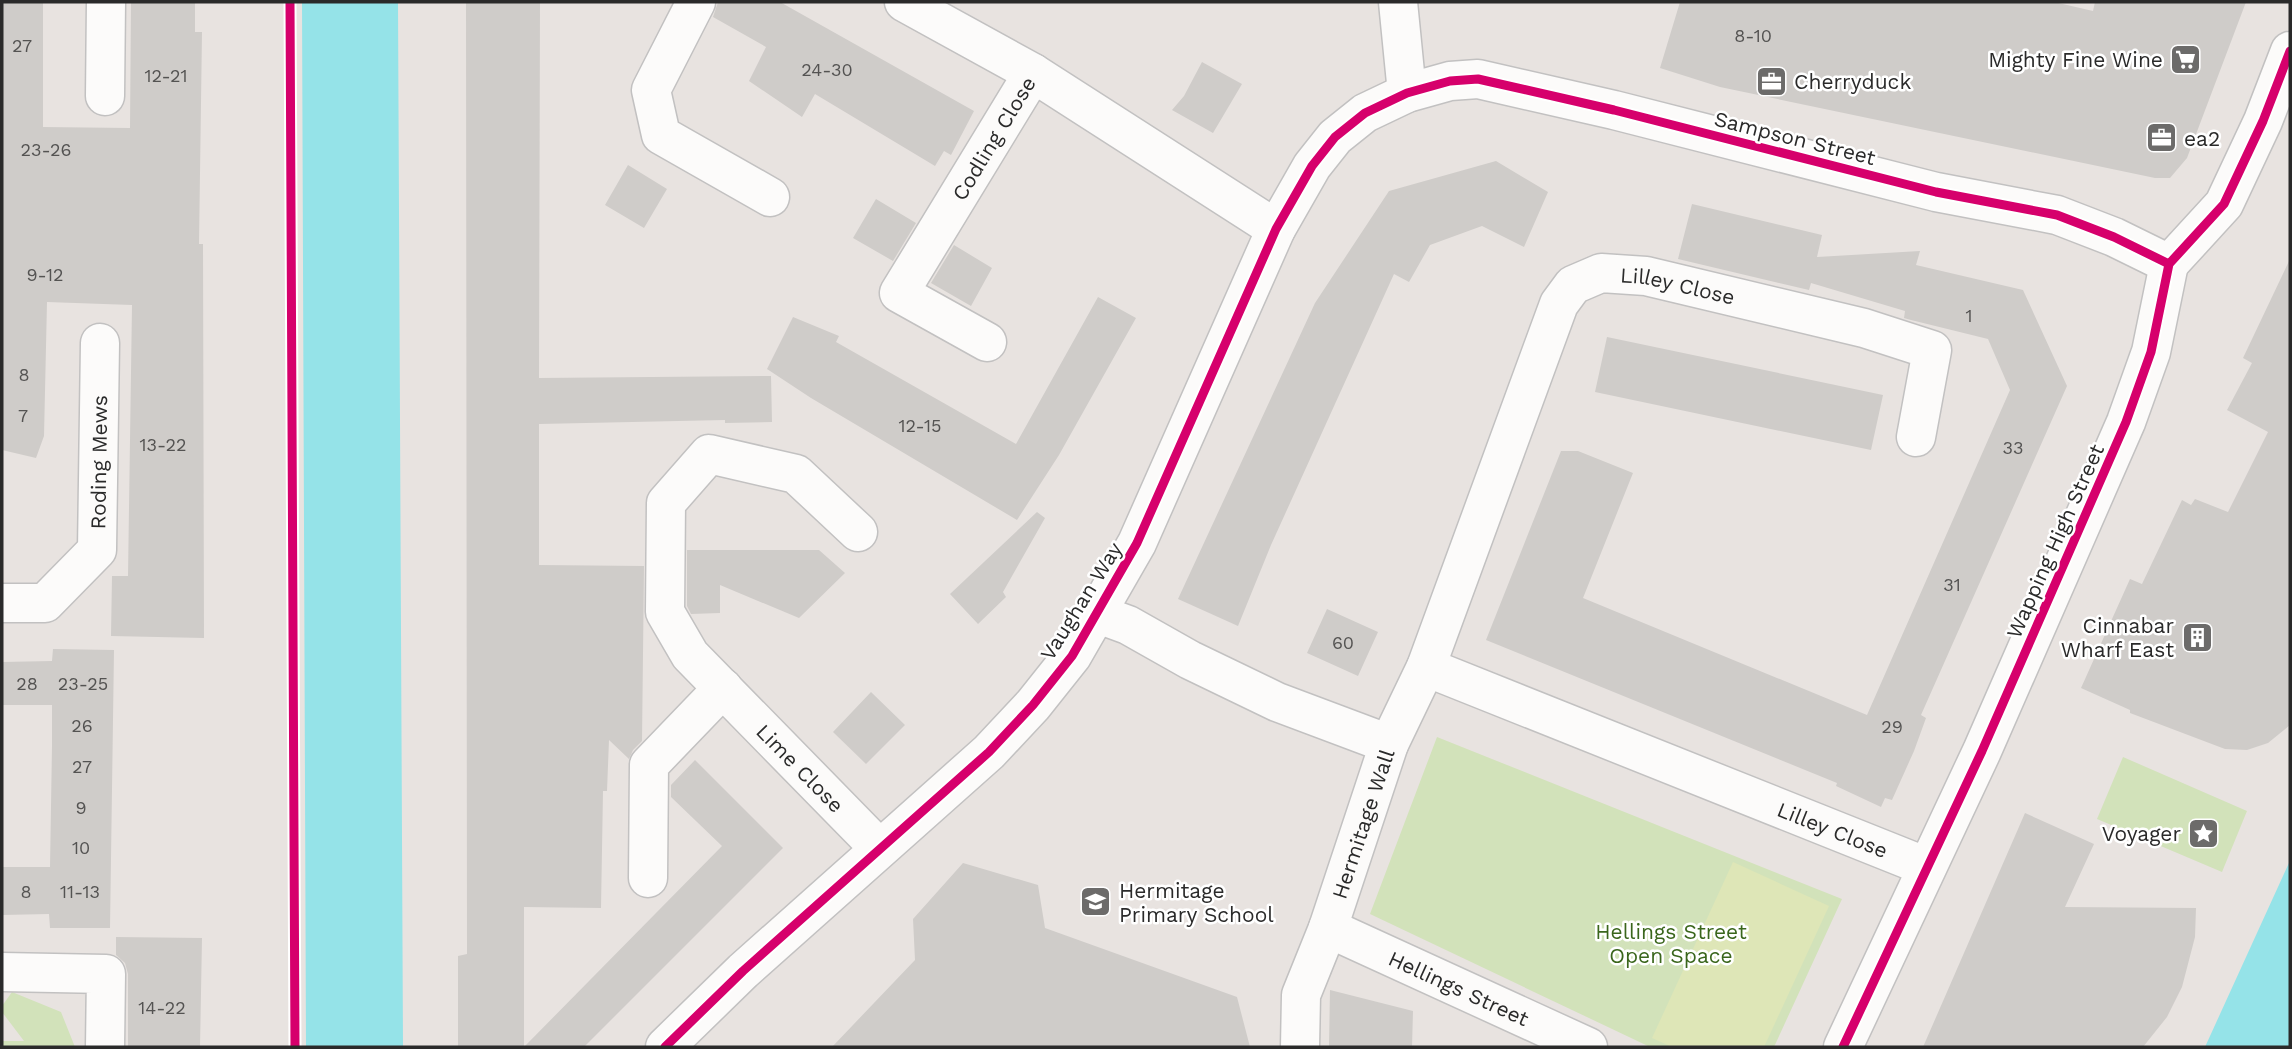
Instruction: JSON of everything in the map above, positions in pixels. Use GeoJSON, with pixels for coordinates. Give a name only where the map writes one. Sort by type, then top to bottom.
{"type":"FeatureCollection","features":[{"type":"Feature","properties":{"kind":"street"},"geometry":{"type":"LineString","coordinates":[[106,2],[106,96]]}},
{"type":"Feature","properties":{"kind":"street"},"geometry":{"type":"LineString","coordinates":[[695,2],[651,90],[661,135],[770,197]]}},
{"type":"Feature","properties":{"kind":"street"},"geometry":{"type":"LineString","coordinates":[[904,2],[1033,73]]}},
{"type":"Feature","properties":{"kind":"street"},"geometry":{"type":"LineString","coordinates":[[1398,2],[1406,93]]}},
{"type":"Feature","properties":{"kind":"street"},"geometry":{"type":"LineString","coordinates":[[2169,264],[2224,204],[2263,121],[2290,51]]}},
{"type":"Feature","properties":{"kind":"street","name":"Codling Close"},"geometry":{"type":"LineString","coordinates":[[987,342],[899,293],[1033,73],[1276,229]]}},
{"type":"Feature","properties":{"kind":"street","name":"Sampson Street"},"geometry":{"type":"LineString","coordinates":[[1406,93],[1450,81],[1478,79],[1512,86],[1936,192],[2057,215],[2113,237],[2169,264]]}},
{"type":"Feature","properties":{"kind":"street","name":"Vaughan Way"},"geometry":{"type":"LineString","coordinates":[[665,1047],[743,971],[989,752],[1033,705],[1072,656],[1098,614],[1148,520],[1276,229],[1312,166],[1335,137],[1366,113],[1406,93]]}},
{"type":"Feature","properties":{"kind":"street","name":"Wapping High Street"},"geometry":{"type":"LineString","coordinates":[[1843,1047],[1982,751],[2126,422],[2151,352],[2169,264]]}},
{"type":"Feature","properties":{"kind":"street","name":"Lilley Close"},"geometry":{"type":"LineString","coordinates":[[1389,744],[1426,667],[1559,304],[1573,285],[1601,273],[1646,275],[1864,328],[1931,350],[1916,437]]}},
{"type":"Feature","properties":{"kind":"street","name":"Roding Mews"},"geometry":{"type":"LineString","coordinates":[[2,603],[45,603],[97,550],[100,343]]}},
{"type":"Feature","properties":{"kind":"street","name":"Lime Close"},"geometry":{"type":"LineString","coordinates":[[858,532],[796,474],[709,454],[666,503],[665,612],[690,655],[879,848]]}},
{"type":"Feature","properties":{"kind":"street","name":"Hermitage Wall"},"geometry":{"type":"LineString","coordinates":[[1098,614],[1128,625],[1190,660],[1277,702],[1389,744],[1328,928],[1301,995],[1300,1047]]}},
{"type":"Feature","properties":{"kind":"street","name":"Lilley Close"},"geometry":{"type":"LineString","coordinates":[[1426,667],[1927,867]]}},
{"type":"Feature","properties":{"kind":"street"},"geometry":{"type":"LineString","coordinates":[[648,878],[649,765],[723,688]]}},
{"type":"Feature","properties":{"kind":"street","name":"Hellings Street"},"geometry":{"type":"LineString","coordinates":[[1328,928],[1588,1047]]}},
{"type":"Feature","properties":{"kind":"street"},"geometry":{"type":"LineString","coordinates":[[2,972],[106,974],[104,1047]]}},
{"type":"Feature","properties":{"kind":"green space","name":"Hellings Street Open Space"},"geometry":{"type":"Polygon","coordinates":[[[1437,737],[1842,899],[1774,1047],[1650,1047],[1370,914],[1437,737]]]}},
{"type":"Feature","properties":{"kind":"green space"},"geometry":{"type":"Polygon","coordinates":[[[2123,757],[2247,811],[2222,872],[2097,819],[2123,757]]]}},
{"type":"Feature","properties":{"kind":"green space"},"geometry":{"type":"Polygon","coordinates":[[[1733,862],[1829,906],[1764,1047],[1672,1047],[1652,1038],[1733,862]]]}},
{"type":"Feature","properties":{"kind":"green space"},"geometry":{"type":"Polygon","coordinates":[[[12,992],[61,1012],[75,1047],[2,1047],[2,1041],[24,1041],[2,1012],[2,1006],[12,992]]]}},
{"type":"Feature","properties":{"kind":"water"},"geometry":{"type":"Polygon","coordinates":[[[302,2],[398,2],[403,1047],[306,1047],[302,2]]]}},
{"type":"Feature","properties":{"kind":"water"},"geometry":{"type":"Polygon","coordinates":[[[2290,861],[2290,1047],[2205,1047],[2288,865],[2290,861]]]}},
{"type":"Feature","properties":{"kind":"building"},"geometry":{"type":"Polygon","coordinates":[[[2,2],[43,2],[43,127],[130,128],[131,2],[195,2],[195,32],[202,32],[199,244],[203,244],[204,638],[111,636],[112,576],[128,576],[132,305],[47,302],[44,436],[36,458],[2,450],[2,2]]]}},
{"type":"Feature","properties":{"kind":"building"},"geometry":{"type":"Polygon","coordinates":[[[466,2],[540,2],[539,378],[771,376],[772,422],[725,423],[725,420],[539,424],[539,565],[644,566],[642,741],[629,759],[609,740],[607,791],[603,791],[601,908],[524,907],[524,1047],[458,1047],[458,956],[467,954],[466,2]]]}},
{"type":"Feature","properties":{"kind":"building"},"geometry":{"type":"Polygon","coordinates":[[[718,2],[780,2],[974,111],[951,155],[944,151],[935,166],[815,94],[802,117],[749,81],[766,47],[713,17],[718,2]]]}},
{"type":"Feature","properties":{"kind":"building"},"geometry":{"type":"Polygon","coordinates":[[[1680,2],[2054,2],[2093,11],[2095,2],[2246,2],[2187,158],[2170,178],[2155,178],[1720,87],[1660,68],[1680,2]]]}},
{"type":"Feature","properties":{"kind":"building"},"geometry":{"type":"Polygon","coordinates":[[[1202,62],[1242,84],[1213,133],[1172,110],[1184,96],[1202,62]]]}},
{"type":"Feature","properties":{"kind":"building"},"geometry":{"type":"Polygon","coordinates":[[[1496,161],[1548,192],[1524,247],[1482,226],[1430,245],[1409,282],[1394,274],[1271,545],[1238,626],[1178,599],[1315,303],[1389,191],[1496,161]]]}},
{"type":"Feature","properties":{"kind":"building"},"geometry":{"type":"Polygon","coordinates":[[[628,165],[667,189],[644,228],[605,205],[628,165]]]}},
{"type":"Feature","properties":{"kind":"building"},"geometry":{"type":"Polygon","coordinates":[[[876,199],[916,223],[893,261],[853,238],[876,199]]]}},
{"type":"Feature","properties":{"kind":"building"},"geometry":{"type":"Polygon","coordinates":[[[1692,204],[1822,235],[1817,257],[1920,251],[1916,265],[2023,290],[2067,386],[1921,715],[1926,718],[1914,751],[1892,800],[1885,798],[1881,807],[1836,786],[1837,783],[1486,640],[1561,451],[1578,451],[1633,473],[1583,598],[1867,715],[2010,390],[1988,339],[1904,318],[1905,311],[1811,283],[1809,290],[1678,259],[1692,204]]]}},
{"type":"Feature","properties":{"kind":"building"},"geometry":{"type":"Polygon","coordinates":[[[954,245],[992,268],[971,306],[931,283],[954,245]]]}},
{"type":"Feature","properties":{"kind":"building","name":"Cinnabar Wharf East"},"geometry":{"type":"Polygon","coordinates":[[[2290,259],[2290,725],[2268,743],[2247,750],[2225,749],[2130,713],[2130,710],[2081,688],[2130,579],[2142,584],[2182,500],[2191,505],[2195,499],[2228,512],[2268,432],[2227,410],[2252,363],[2243,358],[2290,259]]]}},
{"type":"Feature","properties":{"kind":"building"},"geometry":{"type":"Polygon","coordinates":[[[1098,297],[1136,318],[1059,455],[1017,520],[767,369],[793,317],[839,336],[836,342],[1016,444],[1098,297]]]}},
{"type":"Feature","properties":{"kind":"building"},"geometry":{"type":"Polygon","coordinates":[[[1607,337],[1883,395],[1871,450],[1595,392],[1607,337]]]}},
{"type":"Feature","properties":{"kind":"building"},"geometry":{"type":"Polygon","coordinates":[[[1037,512],[1045,518],[1003,592],[1006,597],[978,624],[950,594],[1037,512]]]}},
{"type":"Feature","properties":{"kind":"building"},"geometry":{"type":"Polygon","coordinates":[[[687,550],[819,550],[845,573],[799,618],[720,585],[720,613],[691,614],[687,606],[687,550]]]}},
{"type":"Feature","properties":{"kind":"building"},"geometry":{"type":"Polygon","coordinates":[[[1327,609],[1378,632],[1358,676],[1307,653],[1327,609]]]}},
{"type":"Feature","properties":{"kind":"building"},"geometry":{"type":"Polygon","coordinates":[[[53,649],[114,650],[110,928],[50,928],[49,914],[2,915],[2,867],[50,867],[52,705],[2,705],[2,662],[52,661],[53,649]]]}},
{"type":"Feature","properties":{"kind":"building"},"geometry":{"type":"Polygon","coordinates":[[[871,692],[905,725],[866,764],[833,732],[871,692]]]}},
{"type":"Feature","properties":{"kind":"building"},"geometry":{"type":"Polygon","coordinates":[[[695,760],[783,848],[584,1047],[524,1047],[722,846],[671,797],[671,785],[695,760]]]}},
{"type":"Feature","properties":{"kind":"building"},"geometry":{"type":"Polygon","coordinates":[[[2025,813],[2094,844],[2065,907],[2196,908],[2195,937],[2182,987],[2167,1017],[2143,1047],[1923,1047],[2025,813]]]}},
{"type":"Feature","properties":{"kind":"building"},"geometry":{"type":"Polygon","coordinates":[[[963,863],[1038,885],[1045,928],[1237,997],[1250,1047],[832,1047],[915,960],[913,919],[963,863]]]}},
{"type":"Feature","properties":{"kind":"building"},"geometry":{"type":"Polygon","coordinates":[[[116,937],[202,938],[200,1047],[128,1047],[128,974],[125,963],[116,955],[116,937]]]}},
{"type":"Feature","properties":{"kind":"building"},"geometry":{"type":"Polygon","coordinates":[[[1330,990],[1413,1011],[1412,1047],[1329,1047],[1330,990]]]}},
{"type":"Feature","properties":{"kind":"cycle path"},"geometry":{"type":"LineString","coordinates":[[290,2],[295,1047]]}},
{"type":"Feature","properties":{"kind":"cycle path"},"geometry":{"type":"LineString","coordinates":[[1843,1047],[1982,751],[2126,422],[2151,352],[2169,264],[2224,204],[2263,121],[2290,51]]}},
{"type":"Feature","properties":{"kind":"cycle path"},"geometry":{"type":"LineString","coordinates":[[665,1047],[743,971],[989,752],[1033,705],[1072,656],[1137,543],[1276,229],[1312,166],[1335,137],[1365,113],[1407,93],[1450,81],[1478,79],[1614,110],[1936,192],[2057,215],[2114,237],[2169,264]]}},
{"type":"Feature","properties":{"kind":"place","name":"Mighty Fine Wine"},"geometry":{"type":"Point","coordinates":[2186,59]}},
{"type":"Feature","properties":{"kind":"place","name":"Cherryduck"},"geometry":{"type":"Point","coordinates":[1771,81]}},
{"type":"Feature","properties":{"kind":"place","name":"ea2"},"geometry":{"type":"Point","coordinates":[2161,138]}},
{"type":"Feature","properties":{"kind":"place","name":"Cinnabar Wharf East"},"geometry":{"type":"Point","coordinates":[2197,637]}},
{"type":"Feature","properties":{"kind":"place","name":"Voyager"},"geometry":{"type":"Point","coordinates":[2204,833]}},
{"type":"Feature","properties":{"kind":"place","name":"Hermitage Primary School"},"geometry":{"type":"Point","coordinates":[1096,902]}}]}
